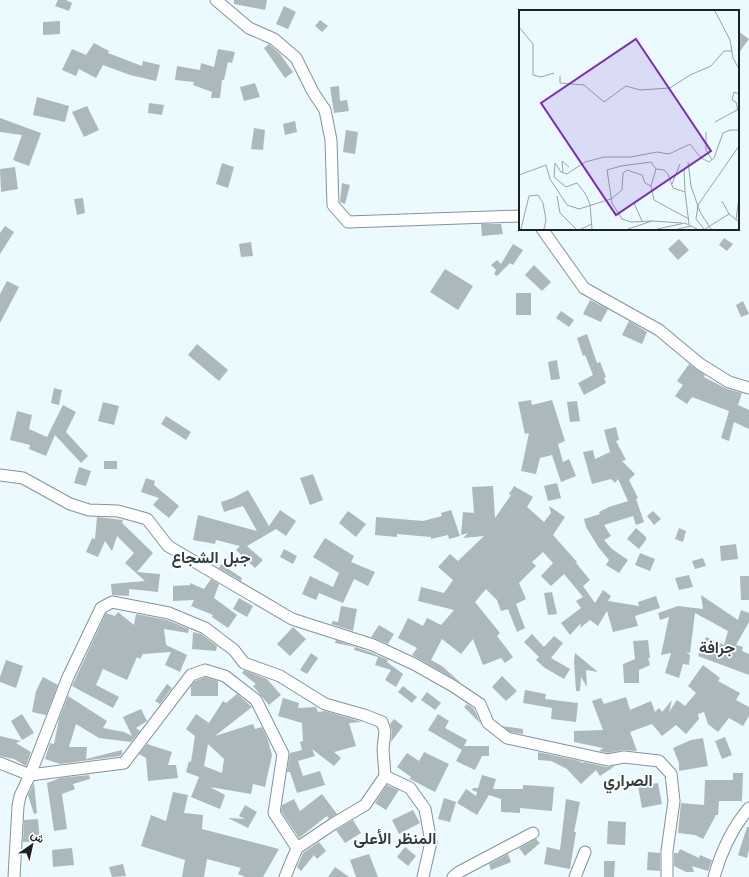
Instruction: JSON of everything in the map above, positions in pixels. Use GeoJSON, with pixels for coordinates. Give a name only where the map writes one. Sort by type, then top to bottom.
{"type":"FeatureCollection","features":[{"type":"Feature","properties":{"kind":"street"},"geometry":{"type":"LineString","coordinates":[[216,0],[249,28],[274,39],[296,58],[313,92],[326,110],[331,140],[333,205],[348,222],[519,216]]}},
{"type":"Feature","properties":{"kind":"street"},"geometry":{"type":"LineString","coordinates":[[543,230],[584,288],[660,330],[700,364],[729,382],[749,388]]}},
{"type":"Feature","properties":{"kind":"street"},"geometry":{"type":"LineString","coordinates":[[0,475],[23,478],[70,504],[89,510],[118,511],[147,519],[168,546],[292,619],[373,645],[414,664],[453,686],[480,704],[488,723],[507,738],[608,760],[624,757],[659,761],[671,774],[674,801],[667,851],[667,877]]}},
{"type":"Feature","properties":{"kind":"street"},"geometry":{"type":"LineString","coordinates":[[14,877],[18,806],[20,796],[30,775],[68,677],[102,608],[112,602],[169,613],[205,628],[234,650],[244,663],[280,676],[325,704],[374,718],[382,722],[385,731],[383,749],[385,776],[365,805],[297,848],[284,877]]}},
{"type":"Feature","properties":{"kind":"street"},"geometry":{"type":"LineString","coordinates":[[0,763],[30,775],[124,763],[192,675],[205,670],[225,676],[256,700],[283,754],[274,813],[297,848]]}},
{"type":"Feature","properties":{"kind":"street"},"geometry":{"type":"LineString","coordinates":[[385,776],[410,788],[425,809],[431,842],[423,877]]}},
{"type":"Feature","properties":{"kind":"street"},"geometry":{"type":"LineString","coordinates":[[714,877],[720,856],[740,819],[749,808]]}},
{"type":"Feature","properties":{"kind":"street"},"geometry":{"type":"LineString","coordinates":[[453,877],[459,872],[533,833]]}},
{"type":"Feature","properties":{"kind":"street"},"geometry":{"type":"LineString","coordinates":[[575,877],[586,852]]}},
{"type":"Feature","properties":{"kind":"building"},"geometry":{"type":"Polygon","coordinates":[[[58,0],[66,0],[72,3],[69,11],[55,6],[58,0]]]}},
{"type":"Feature","properties":{"kind":"building"},"geometry":{"type":"Polygon","coordinates":[[[234,0],[267,0],[265,10],[234,4],[234,0]]]}},
{"type":"Feature","properties":{"kind":"building"},"geometry":{"type":"Polygon","coordinates":[[[284,6],[296,12],[288,29],[276,24],[284,6]]]}},
{"type":"Feature","properties":{"kind":"building"},"geometry":{"type":"Polygon","coordinates":[[[320,20],[328,26],[322,32],[315,26],[320,20]]]}},
{"type":"Feature","properties":{"kind":"building"},"geometry":{"type":"Polygon","coordinates":[[[60,21],[60,34],[43,35],[43,22],[60,21]]]}},
{"type":"Feature","properties":{"kind":"building"},"geometry":{"type":"Polygon","coordinates":[[[739,32],[749,39],[739,53],[739,32]]]}},
{"type":"Feature","properties":{"kind":"building"},"geometry":{"type":"Polygon","coordinates":[[[94,43],[109,51],[108,53],[142,66],[143,61],[160,65],[156,81],[130,75],[103,65],[96,78],[79,69],[76,76],[62,70],[72,49],[86,55],[94,43]]]}},
{"type":"Feature","properties":{"kind":"building"},"geometry":{"type":"Polygon","coordinates":[[[269,44],[280,54],[293,72],[285,78],[264,48],[269,44]]]}},
{"type":"Feature","properties":{"kind":"building"},"geometry":{"type":"Polygon","coordinates":[[[218,49],[235,52],[232,63],[228,62],[224,80],[222,80],[220,98],[211,98],[212,92],[193,85],[194,82],[175,80],[177,66],[200,70],[201,63],[214,67],[218,49]]]}},
{"type":"Feature","properties":{"kind":"building"},"geometry":{"type":"Polygon","coordinates":[[[255,83],[260,97],[244,101],[240,87],[255,83]]]}},
{"type":"Feature","properties":{"kind":"building"},"geometry":{"type":"Polygon","coordinates":[[[339,86],[340,101],[347,100],[349,111],[334,113],[330,87],[339,86]]]}},
{"type":"Feature","properties":{"kind":"building"},"geometry":{"type":"Polygon","coordinates":[[[37,97],[69,106],[65,122],[33,115],[37,97]]]}},
{"type":"Feature","properties":{"kind":"building"},"geometry":{"type":"Polygon","coordinates":[[[149,103],[164,105],[162,115],[148,113],[149,103]]]}},
{"type":"Feature","properties":{"kind":"building"},"geometry":{"type":"Polygon","coordinates":[[[87,106],[99,130],[84,137],[72,112],[87,106]]]}},
{"type":"Feature","properties":{"kind":"building"},"geometry":{"type":"Polygon","coordinates":[[[0,118],[41,133],[29,166],[13,160],[22,135],[0,132],[0,118]]]}},
{"type":"Feature","properties":{"kind":"building"},"geometry":{"type":"Polygon","coordinates":[[[295,121],[297,132],[285,135],[283,124],[295,121]]]}},
{"type":"Feature","properties":{"kind":"building"},"geometry":{"type":"Polygon","coordinates":[[[254,128],[265,130],[263,150],[251,149],[254,128]]]}},
{"type":"Feature","properties":{"kind":"building"},"geometry":{"type":"Polygon","coordinates":[[[346,130],[358,132],[355,154],[343,152],[346,130]]]}},
{"type":"Feature","properties":{"kind":"building"},"geometry":{"type":"Polygon","coordinates":[[[222,163],[234,167],[228,188],[216,184],[222,163]]]}},
{"type":"Feature","properties":{"kind":"building"},"geometry":{"type":"Polygon","coordinates":[[[15,167],[18,189],[1,192],[0,169],[15,167]]]}},
{"type":"Feature","properties":{"kind":"building"},"geometry":{"type":"Polygon","coordinates":[[[342,183],[350,185],[345,204],[340,202],[342,183]]]}},
{"type":"Feature","properties":{"kind":"building"},"geometry":{"type":"Polygon","coordinates":[[[83,198],[85,213],[77,215],[74,199],[83,198]]]}},
{"type":"Feature","properties":{"kind":"building"},"geometry":{"type":"Polygon","coordinates":[[[481,224],[501,224],[503,234],[482,236],[481,224]]]}},
{"type":"Feature","properties":{"kind":"building"},"geometry":{"type":"Polygon","coordinates":[[[5,226],[14,232],[0,254],[0,233],[5,226]]]}},
{"type":"Feature","properties":{"kind":"building"},"geometry":{"type":"Polygon","coordinates":[[[724,238],[733,244],[727,251],[719,245],[724,238]]]}},
{"type":"Feature","properties":{"kind":"building"},"geometry":{"type":"Polygon","coordinates":[[[679,239],[689,250],[678,260],[668,249],[679,239]]]}},
{"type":"Feature","properties":{"kind":"building"},"geometry":{"type":"Polygon","coordinates":[[[251,242],[253,256],[241,257],[239,244],[251,242]]]}},
{"type":"Feature","properties":{"kind":"building"},"geometry":{"type":"Polygon","coordinates":[[[513,244],[523,250],[513,265],[510,263],[497,276],[494,274],[496,270],[491,265],[497,260],[501,264],[513,244]]]}},
{"type":"Feature","properties":{"kind":"building"},"geometry":{"type":"Polygon","coordinates":[[[534,265],[551,282],[542,291],[525,275],[534,265]]]}},
{"type":"Feature","properties":{"kind":"building"},"geometry":{"type":"Polygon","coordinates":[[[445,269],[473,286],[458,310],[430,292],[445,269]]]}},
{"type":"Feature","properties":{"kind":"building"},"geometry":{"type":"Polygon","coordinates":[[[7,281],[19,287],[0,323],[0,294],[7,281]]]}},
{"type":"Feature","properties":{"kind":"building"},"geometry":{"type":"Polygon","coordinates":[[[516,293],[531,293],[531,315],[516,315],[516,293]]]}},
{"type":"Feature","properties":{"kind":"building"},"geometry":{"type":"Polygon","coordinates":[[[590,300],[608,309],[601,322],[583,314],[590,300]]]}},
{"type":"Feature","properties":{"kind":"building"},"geometry":{"type":"Polygon","coordinates":[[[743,301],[749,314],[741,317],[736,305],[743,301]]]}},
{"type":"Feature","properties":{"kind":"building"},"geometry":{"type":"Polygon","coordinates":[[[561,311],[574,320],[569,327],[556,318],[561,311]]]}},
{"type":"Feature","properties":{"kind":"building"},"geometry":{"type":"Polygon","coordinates":[[[629,321],[647,332],[642,344],[622,335],[629,321]]]}},
{"type":"Feature","properties":{"kind":"building"},"geometry":{"type":"Polygon","coordinates":[[[587,334],[597,363],[600,362],[606,377],[604,378],[606,383],[584,395],[578,383],[593,375],[585,355],[583,356],[577,338],[587,334]]]}},
{"type":"Feature","properties":{"kind":"building"},"geometry":{"type":"Polygon","coordinates":[[[197,344],[228,370],[219,381],[188,355],[197,344]]]}},
{"type":"Feature","properties":{"kind":"building"},"geometry":{"type":"Polygon","coordinates":[[[557,360],[560,379],[551,380],[548,362],[557,360]]]}},
{"type":"Feature","properties":{"kind":"building"},"geometry":{"type":"Polygon","coordinates":[[[689,364],[705,375],[704,377],[727,389],[742,393],[738,405],[749,410],[749,429],[734,422],[729,441],[721,438],[729,411],[692,397],[687,404],[675,396],[683,385],[677,381],[689,364]]]}},
{"type":"Feature","properties":{"kind":"building"},"geometry":{"type":"Polygon","coordinates":[[[54,388],[62,390],[59,405],[51,403],[54,388]]]}},
{"type":"Feature","properties":{"kind":"building"},"geometry":{"type":"Polygon","coordinates":[[[531,400],[532,405],[552,400],[565,441],[558,444],[563,462],[569,459],[576,476],[561,482],[552,455],[540,458],[536,474],[521,471],[529,433],[525,434],[518,402],[531,400]]]}},
{"type":"Feature","properties":{"kind":"building"},"geometry":{"type":"Polygon","coordinates":[[[577,401],[580,421],[570,422],[567,402],[577,401]]]}},
{"type":"Feature","properties":{"kind":"building"},"geometry":{"type":"Polygon","coordinates":[[[103,402],[119,406],[114,425],[98,421],[103,402]]]}},
{"type":"Feature","properties":{"kind":"building"},"geometry":{"type":"Polygon","coordinates":[[[63,405],[76,412],[66,432],[88,456],[81,463],[55,435],[46,456],[29,449],[30,445],[10,440],[17,411],[32,415],[29,429],[47,437],[63,405]]]}},
{"type":"Feature","properties":{"kind":"building"},"geometry":{"type":"Polygon","coordinates":[[[166,416],[191,432],[186,440],[161,424],[166,416]]]}},
{"type":"Feature","properties":{"kind":"building"},"geometry":{"type":"Polygon","coordinates":[[[616,427],[619,440],[616,441],[626,460],[622,461],[635,474],[629,480],[638,498],[636,499],[644,522],[636,525],[633,516],[604,525],[611,536],[604,540],[612,549],[628,560],[619,573],[606,565],[609,560],[599,548],[586,527],[584,519],[600,514],[599,512],[609,507],[628,501],[618,479],[615,483],[611,479],[592,484],[583,452],[593,450],[595,459],[610,452],[604,430],[616,427]]]}},
{"type":"Feature","properties":{"kind":"building"},"geometry":{"type":"Polygon","coordinates":[[[104,461],[117,461],[117,469],[104,469],[104,461]]]}},
{"type":"Feature","properties":{"kind":"building"},"geometry":{"type":"Polygon","coordinates":[[[79,467],[91,471],[86,486],[74,483],[79,467]]]}},
{"type":"Feature","properties":{"kind":"building"},"geometry":{"type":"Polygon","coordinates":[[[313,474],[323,500],[310,505],[300,478],[313,474]]]}},
{"type":"Feature","properties":{"kind":"building"},"geometry":{"type":"Polygon","coordinates":[[[146,478],[155,481],[154,485],[179,506],[169,518],[153,505],[159,498],[141,492],[146,478]]]}},
{"type":"Feature","properties":{"kind":"building"},"geometry":{"type":"Polygon","coordinates":[[[557,483],[561,498],[548,501],[544,486],[557,483]]]}},
{"type":"Feature","properties":{"kind":"building"},"geometry":{"type":"Polygon","coordinates":[[[493,486],[495,518],[511,495],[509,494],[514,486],[533,497],[527,507],[544,522],[551,513],[549,506],[565,517],[553,535],[577,562],[576,563],[590,580],[583,586],[595,603],[603,590],[611,596],[608,601],[639,606],[638,602],[656,596],[660,608],[635,616],[638,626],[613,632],[607,611],[598,626],[590,620],[580,628],[581,623],[570,635],[561,623],[581,608],[576,601],[583,597],[564,574],[551,586],[541,576],[553,563],[543,552],[532,562],[536,566],[519,583],[526,599],[516,604],[525,628],[517,632],[508,609],[501,611],[497,600],[486,589],[475,602],[500,633],[497,636],[513,657],[505,663],[501,658],[483,665],[473,639],[461,654],[442,639],[431,660],[442,666],[461,683],[412,655],[417,648],[398,638],[408,618],[423,626],[427,618],[441,625],[454,610],[418,601],[421,587],[444,593],[453,580],[438,567],[450,554],[458,561],[484,536],[463,538],[468,533],[461,535],[463,512],[474,513],[472,487],[493,486]]]}},
{"type":"Feature","properties":{"kind":"building"},"geometry":{"type":"Polygon","coordinates":[[[248,490],[269,526],[280,510],[296,521],[286,536],[276,529],[247,546],[263,560],[255,568],[236,550],[240,546],[216,540],[215,544],[193,540],[198,515],[257,531],[243,506],[224,512],[221,502],[233,498],[248,490]]]}},
{"type":"Feature","properties":{"kind":"building"},"geometry":{"type":"Polygon","coordinates":[[[451,510],[460,536],[449,539],[448,535],[431,539],[431,537],[397,534],[397,537],[375,535],[376,517],[423,521],[442,516],[441,513],[451,510]]]}},
{"type":"Feature","properties":{"kind":"building"},"geometry":{"type":"Polygon","coordinates":[[[348,511],[366,524],[356,537],[339,523],[348,511]]]}},
{"type":"Feature","properties":{"kind":"building"},"geometry":{"type":"Polygon","coordinates":[[[653,511],[661,519],[654,525],[647,516],[653,511]]]}},
{"type":"Feature","properties":{"kind":"building"},"geometry":{"type":"Polygon","coordinates":[[[97,517],[123,520],[122,523],[153,553],[137,572],[160,574],[158,592],[129,589],[129,596],[112,595],[111,584],[145,581],[125,563],[134,553],[117,536],[112,551],[105,541],[98,557],[86,552],[92,538],[95,539],[97,517]]]}},
{"type":"Feature","properties":{"kind":"building"},"geometry":{"type":"Polygon","coordinates":[[[636,528],[646,537],[646,540],[639,549],[627,539],[636,528]]]}},
{"type":"Feature","properties":{"kind":"building"},"geometry":{"type":"Polygon","coordinates":[[[679,528],[686,531],[683,542],[675,539],[679,528]]]}},
{"type":"Feature","properties":{"kind":"building"},"geometry":{"type":"Polygon","coordinates":[[[325,538],[354,556],[351,562],[375,572],[368,586],[354,579],[343,603],[319,593],[316,600],[302,594],[310,576],[333,587],[339,573],[313,557],[325,538]]]}},
{"type":"Feature","properties":{"kind":"building"},"geometry":{"type":"Polygon","coordinates":[[[736,544],[738,559],[721,561],[720,546],[736,544]]]}},
{"type":"Feature","properties":{"kind":"building"},"geometry":{"type":"Polygon","coordinates":[[[284,549],[297,556],[293,564],[280,557],[284,549]]]}},
{"type":"Feature","properties":{"kind":"building"},"geometry":{"type":"Polygon","coordinates":[[[640,553],[655,559],[650,571],[635,565],[640,553]]]}},
{"type":"Feature","properties":{"kind":"building"},"geometry":{"type":"Polygon","coordinates":[[[703,558],[706,566],[695,569],[692,561],[703,558]]]}},
{"type":"Feature","properties":{"kind":"building"},"geometry":{"type":"Polygon","coordinates":[[[221,564],[242,578],[241,581],[219,568],[221,564]]]}},
{"type":"Feature","properties":{"kind":"building"},"geometry":{"type":"Polygon","coordinates":[[[689,575],[693,587],[679,590],[675,578],[689,575]]]}},
{"type":"Feature","properties":{"kind":"building"},"geometry":{"type":"Polygon","coordinates":[[[740,576],[749,576],[749,600],[741,600],[740,576]]]}},
{"type":"Feature","properties":{"kind":"building"},"geometry":{"type":"Polygon","coordinates":[[[211,579],[219,584],[214,598],[237,615],[228,628],[212,617],[213,615],[191,606],[194,600],[173,601],[173,586],[190,585],[190,583],[204,589],[211,579]]]}},
{"type":"Feature","properties":{"kind":"building"},"geometry":{"type":"Polygon","coordinates":[[[552,592],[557,614],[548,615],[544,593],[552,592]]]}},
{"type":"Feature","properties":{"kind":"building"},"geometry":{"type":"Polygon","coordinates":[[[701,595],[738,620],[741,610],[749,613],[749,622],[736,645],[743,647],[742,651],[749,654],[749,675],[698,656],[706,637],[724,645],[728,631],[695,613],[690,653],[686,652],[690,655],[689,665],[683,664],[679,678],[665,673],[671,653],[661,655],[669,617],[660,620],[658,613],[678,606],[703,609],[701,595]]]}},
{"type":"Feature","properties":{"kind":"building"},"geometry":{"type":"Polygon","coordinates":[[[239,598],[253,606],[247,617],[233,609],[239,598]]]}},
{"type":"Feature","properties":{"kind":"building"},"geometry":{"type":"Polygon","coordinates":[[[341,606],[357,609],[353,631],[331,624],[333,621],[338,622],[341,606]]]}},
{"type":"Feature","properties":{"kind":"building"},"geometry":{"type":"Polygon","coordinates":[[[118,612],[134,625],[136,614],[167,620],[189,629],[188,633],[164,629],[166,645],[187,655],[180,672],[165,665],[171,652],[143,654],[140,659],[137,657],[127,680],[103,669],[96,685],[119,697],[113,708],[72,686],[106,613],[115,616],[118,612]]]}},
{"type":"Feature","properties":{"kind":"building"},"geometry":{"type":"Polygon","coordinates":[[[379,625],[394,634],[388,644],[371,637],[379,625]]]}},
{"type":"Feature","properties":{"kind":"building"},"geometry":{"type":"Polygon","coordinates":[[[293,627],[306,639],[290,656],[277,644],[293,627]]]}},
{"type":"Feature","properties":{"kind":"building"},"geometry":{"type":"Polygon","coordinates":[[[193,632],[201,634],[217,646],[216,651],[192,649],[193,632]]]}},
{"type":"Feature","properties":{"kind":"building"},"geometry":{"type":"Polygon","coordinates":[[[532,634],[544,647],[554,636],[563,643],[551,658],[570,669],[564,679],[545,668],[536,660],[539,657],[524,642],[532,634]]]}},
{"type":"Feature","properties":{"kind":"building"},"geometry":{"type":"Polygon","coordinates":[[[336,640],[370,652],[388,660],[387,662],[403,674],[396,687],[385,680],[391,670],[375,665],[378,657],[354,650],[355,647],[335,643],[336,640]]]}},
{"type":"Feature","properties":{"kind":"building"},"geometry":{"type":"Polygon","coordinates":[[[648,640],[650,658],[648,658],[650,665],[639,670],[639,683],[624,683],[623,664],[635,659],[633,641],[648,640]]]}},
{"type":"Feature","properties":{"kind":"building"},"geometry":{"type":"Polygon","coordinates":[[[311,653],[318,658],[307,674],[300,670],[311,653]]]}},
{"type":"Feature","properties":{"kind":"building"},"geometry":{"type":"Polygon","coordinates":[[[575,653],[598,672],[586,670],[587,687],[581,677],[580,691],[576,691],[574,661],[575,653]]]}},
{"type":"Feature","properties":{"kind":"building"},"geometry":{"type":"Polygon","coordinates":[[[6,660],[23,666],[16,688],[0,682],[0,677],[6,660]]]}},
{"type":"Feature","properties":{"kind":"building"},"geometry":{"type":"Polygon","coordinates":[[[703,665],[720,678],[718,681],[740,693],[736,700],[749,707],[749,716],[743,726],[729,718],[718,732],[708,724],[704,712],[698,714],[699,719],[686,734],[676,725],[662,736],[652,724],[630,732],[637,751],[623,750],[608,753],[599,751],[603,748],[574,742],[574,731],[603,730],[592,701],[601,698],[604,704],[626,697],[630,710],[651,701],[655,712],[659,708],[662,712],[672,700],[669,712],[677,700],[685,706],[696,693],[688,686],[703,665]]]}},
{"type":"Feature","properties":{"kind":"building"},"geometry":{"type":"Polygon","coordinates":[[[244,670],[267,679],[281,695],[269,705],[253,686],[256,684],[242,673],[244,670]]]}},
{"type":"Feature","properties":{"kind":"building"},"geometry":{"type":"Polygon","coordinates":[[[502,676],[517,691],[506,701],[492,687],[502,676]]]}},
{"type":"Feature","properties":{"kind":"building"},"geometry":{"type":"Polygon","coordinates":[[[43,677],[58,685],[46,715],[32,712],[36,691],[43,677]]]}},
{"type":"Feature","properties":{"kind":"building"},"geometry":{"type":"Polygon","coordinates":[[[205,677],[218,681],[218,696],[191,696],[191,686],[195,681],[205,677]]]}},
{"type":"Feature","properties":{"kind":"building"},"geometry":{"type":"Polygon","coordinates":[[[167,684],[172,688],[160,704],[155,701],[167,684]]]}},
{"type":"Feature","properties":{"kind":"building"},"geometry":{"type":"Polygon","coordinates":[[[403,686],[417,697],[412,703],[398,692],[403,686]]]}},
{"type":"Feature","properties":{"kind":"building"},"geometry":{"type":"Polygon","coordinates":[[[525,690],[546,694],[545,699],[578,703],[576,722],[551,719],[552,708],[523,703],[525,690]]]}},
{"type":"Feature","properties":{"kind":"building"},"geometry":{"type":"Polygon","coordinates":[[[427,692],[441,703],[435,710],[421,700],[427,692]]]}},
{"type":"Feature","properties":{"kind":"building"},"geometry":{"type":"Polygon","coordinates":[[[237,694],[252,707],[215,736],[253,724],[255,729],[262,727],[268,740],[272,755],[265,787],[253,784],[251,794],[210,787],[225,795],[220,809],[191,797],[199,777],[186,772],[189,761],[191,762],[195,736],[186,729],[196,714],[209,723],[223,701],[226,703],[237,694]],[[208,744],[204,766],[222,773],[224,759],[208,744]]]}},
{"type":"Feature","properties":{"kind":"building"},"geometry":{"type":"Polygon","coordinates":[[[68,696],[107,721],[103,728],[124,732],[132,736],[123,717],[141,709],[147,721],[136,728],[140,731],[131,742],[99,738],[76,724],[69,747],[87,747],[86,759],[122,750],[122,754],[120,756],[60,764],[45,759],[50,743],[54,744],[59,719],[68,696]]]}},
{"type":"Feature","properties":{"kind":"building"},"geometry":{"type":"Polygon","coordinates":[[[283,698],[299,703],[298,708],[316,707],[318,712],[325,711],[362,722],[349,723],[356,746],[334,752],[341,758],[334,766],[312,749],[315,756],[298,761],[303,776],[320,771],[325,785],[297,793],[290,772],[287,772],[290,753],[302,750],[300,742],[303,741],[302,723],[278,716],[283,698]]]}},
{"type":"Feature","properties":{"kind":"building"},"geometry":{"type":"Polygon","coordinates":[[[467,704],[474,709],[481,724],[464,707],[467,704]]]}},
{"type":"Feature","properties":{"kind":"building"},"geometry":{"type":"Polygon","coordinates":[[[22,714],[34,733],[22,740],[11,721],[22,714]]]}},
{"type":"Feature","properties":{"kind":"building"},"geometry":{"type":"Polygon","coordinates":[[[438,714],[449,721],[445,728],[467,740],[462,750],[428,730],[438,714]]]}},
{"type":"Feature","properties":{"kind":"building"},"geometry":{"type":"Polygon","coordinates":[[[394,719],[403,726],[391,742],[392,731],[390,724],[394,719]]]}},
{"type":"Feature","properties":{"kind":"building"},"geometry":{"type":"Polygon","coordinates":[[[502,726],[523,729],[523,734],[510,732],[502,726]]]}},
{"type":"Feature","properties":{"kind":"building"},"geometry":{"type":"Polygon","coordinates":[[[0,736],[21,741],[16,743],[31,752],[26,766],[14,759],[0,756],[0,736]]]}},
{"type":"Feature","properties":{"kind":"building"},"geometry":{"type":"Polygon","coordinates":[[[725,737],[732,755],[722,759],[715,741],[725,737]]]}},
{"type":"Feature","properties":{"kind":"building"},"geometry":{"type":"Polygon","coordinates":[[[703,738],[708,766],[679,771],[679,763],[673,748],[691,740],[703,738]]]}},
{"type":"Feature","properties":{"kind":"building"},"geometry":{"type":"Polygon","coordinates":[[[147,744],[172,752],[168,765],[176,765],[178,778],[148,781],[146,758],[139,754],[147,744]]]}},
{"type":"Feature","properties":{"kind":"building"},"geometry":{"type":"Polygon","coordinates":[[[464,746],[489,746],[489,756],[482,756],[475,770],[456,761],[464,746]]]}},
{"type":"Feature","properties":{"kind":"building"},"geometry":{"type":"Polygon","coordinates":[[[424,752],[449,764],[435,792],[410,779],[411,777],[397,767],[407,753],[419,761],[424,752]]]}},
{"type":"Feature","properties":{"kind":"building"},"geometry":{"type":"Polygon","coordinates":[[[538,752],[580,761],[582,763],[584,762],[607,767],[615,766],[600,776],[596,770],[581,784],[567,769],[551,761],[538,760],[538,752]]]}},
{"type":"Feature","properties":{"kind":"building"},"geometry":{"type":"Polygon","coordinates":[[[733,773],[743,773],[742,801],[719,801],[718,815],[716,815],[703,839],[695,835],[678,833],[681,803],[704,805],[705,780],[733,780],[733,773]]]}},
{"type":"Feature","properties":{"kind":"building"},"geometry":{"type":"Polygon","coordinates":[[[89,775],[90,779],[73,784],[75,789],[62,794],[67,829],[54,831],[47,783],[60,778],[89,775]]]}},
{"type":"Feature","properties":{"kind":"building"},"geometry":{"type":"Polygon","coordinates":[[[482,775],[496,779],[493,789],[523,789],[523,785],[554,787],[552,811],[520,808],[520,813],[501,812],[501,799],[489,795],[477,815],[457,803],[466,789],[476,796],[477,792],[472,790],[473,788],[478,788],[482,775]]]}},
{"type":"Feature","properties":{"kind":"building"},"geometry":{"type":"Polygon","coordinates":[[[34,783],[37,813],[34,814],[28,795],[34,783]]]}},
{"type":"Feature","properties":{"kind":"building"},"geometry":{"type":"Polygon","coordinates":[[[658,783],[662,804],[642,808],[638,786],[658,783]]]}},
{"type":"Feature","properties":{"kind":"building"},"geometry":{"type":"Polygon","coordinates":[[[387,785],[399,790],[386,810],[375,803],[387,785]]]}},
{"type":"Feature","properties":{"kind":"building"},"geometry":{"type":"Polygon","coordinates":[[[173,792],[188,795],[184,813],[203,815],[202,829],[279,849],[263,877],[245,877],[238,874],[241,868],[207,859],[204,877],[182,877],[185,860],[141,846],[151,815],[166,821],[173,792]]]}},
{"type":"Feature","properties":{"kind":"building"},"geometry":{"type":"Polygon","coordinates":[[[322,794],[337,814],[329,819],[327,816],[299,838],[281,811],[282,805],[294,799],[300,811],[322,794]]]}},
{"type":"Feature","properties":{"kind":"building"},"geometry":{"type":"Polygon","coordinates":[[[444,798],[456,802],[450,822],[438,819],[444,798]]]}},
{"type":"Feature","properties":{"kind":"building"},"geometry":{"type":"Polygon","coordinates":[[[566,799],[580,802],[574,832],[576,832],[570,869],[544,864],[547,847],[560,850],[566,799]]]}},
{"type":"Feature","properties":{"kind":"building"},"geometry":{"type":"Polygon","coordinates":[[[245,805],[257,812],[248,828],[228,818],[245,819],[239,816],[245,805]]]}},
{"type":"Feature","properties":{"kind":"building"},"geometry":{"type":"Polygon","coordinates":[[[413,810],[420,823],[399,834],[392,820],[413,810]]]}},
{"type":"Feature","properties":{"kind":"building"},"geometry":{"type":"Polygon","coordinates":[[[38,819],[40,841],[23,842],[24,820],[38,819]]]}},
{"type":"Feature","properties":{"kind":"building"},"geometry":{"type":"Polygon","coordinates":[[[353,820],[361,833],[345,843],[336,830],[353,820]]]}},
{"type":"Feature","properties":{"kind":"building"},"geometry":{"type":"Polygon","coordinates":[[[608,821],[626,822],[625,845],[607,844],[608,821]]]}},
{"type":"Feature","properties":{"kind":"building"},"geometry":{"type":"Polygon","coordinates":[[[747,827],[749,827],[749,850],[747,858],[738,855],[747,827]]]}},
{"type":"Feature","properties":{"kind":"building"},"geometry":{"type":"Polygon","coordinates":[[[536,839],[540,843],[525,856],[519,848],[536,839]]]}},
{"type":"Feature","properties":{"kind":"building"},"geometry":{"type":"Polygon","coordinates":[[[319,842],[326,851],[317,859],[314,855],[301,871],[297,867],[303,853],[319,842]]]}},
{"type":"Feature","properties":{"kind":"building"},"geometry":{"type":"Polygon","coordinates":[[[405,847],[416,856],[408,866],[397,857],[405,847]]]}},
{"type":"Feature","properties":{"kind":"building"},"geometry":{"type":"Polygon","coordinates":[[[72,848],[74,865],[53,867],[52,850],[72,848]]]}},
{"type":"Feature","properties":{"kind":"building"},"geometry":{"type":"Polygon","coordinates":[[[680,849],[699,858],[700,855],[712,860],[708,871],[692,866],[694,872],[686,872],[674,866],[674,853],[678,853],[680,849]]]}},
{"type":"Feature","properties":{"kind":"building"},"geometry":{"type":"Polygon","coordinates":[[[648,852],[660,853],[660,871],[647,870],[648,852]]]}},
{"type":"Feature","properties":{"kind":"building"},"geometry":{"type":"Polygon","coordinates":[[[369,854],[378,877],[356,877],[350,860],[369,854]]]}},
{"type":"Feature","properties":{"kind":"building"},"geometry":{"type":"Polygon","coordinates":[[[508,854],[511,862],[491,870],[489,864],[508,854]]]}},
{"type":"Feature","properties":{"kind":"building"},"geometry":{"type":"Polygon","coordinates":[[[604,861],[615,861],[614,877],[604,877],[604,861]]]}},
{"type":"Feature","properties":{"kind":"building"},"geometry":{"type":"Polygon","coordinates":[[[123,864],[126,876],[112,877],[109,867],[123,864]]]}},
{"type":"Feature","properties":{"kind":"building"},"geometry":{"type":"Polygon","coordinates":[[[335,867],[349,877],[328,877],[335,867]]]}},
{"type":"Feature","properties":{"kind":"district","name":"جبل الشجاع"},"geometry":{"type":"Point","coordinates":[211,557]}},
{"type":"Feature","properties":{"kind":"district","name":"جرافة"},"geometry":{"type":"Point","coordinates":[717,647]}},
{"type":"Feature","properties":{"kind":"district","name":"الصراري"},"geometry":{"type":"Point","coordinates":[628,780]}},
{"type":"Feature","properties":{"kind":"district","name":"المنظر الأعلى"},"geometry":{"type":"Point","coordinates":[395,838]}}]}
